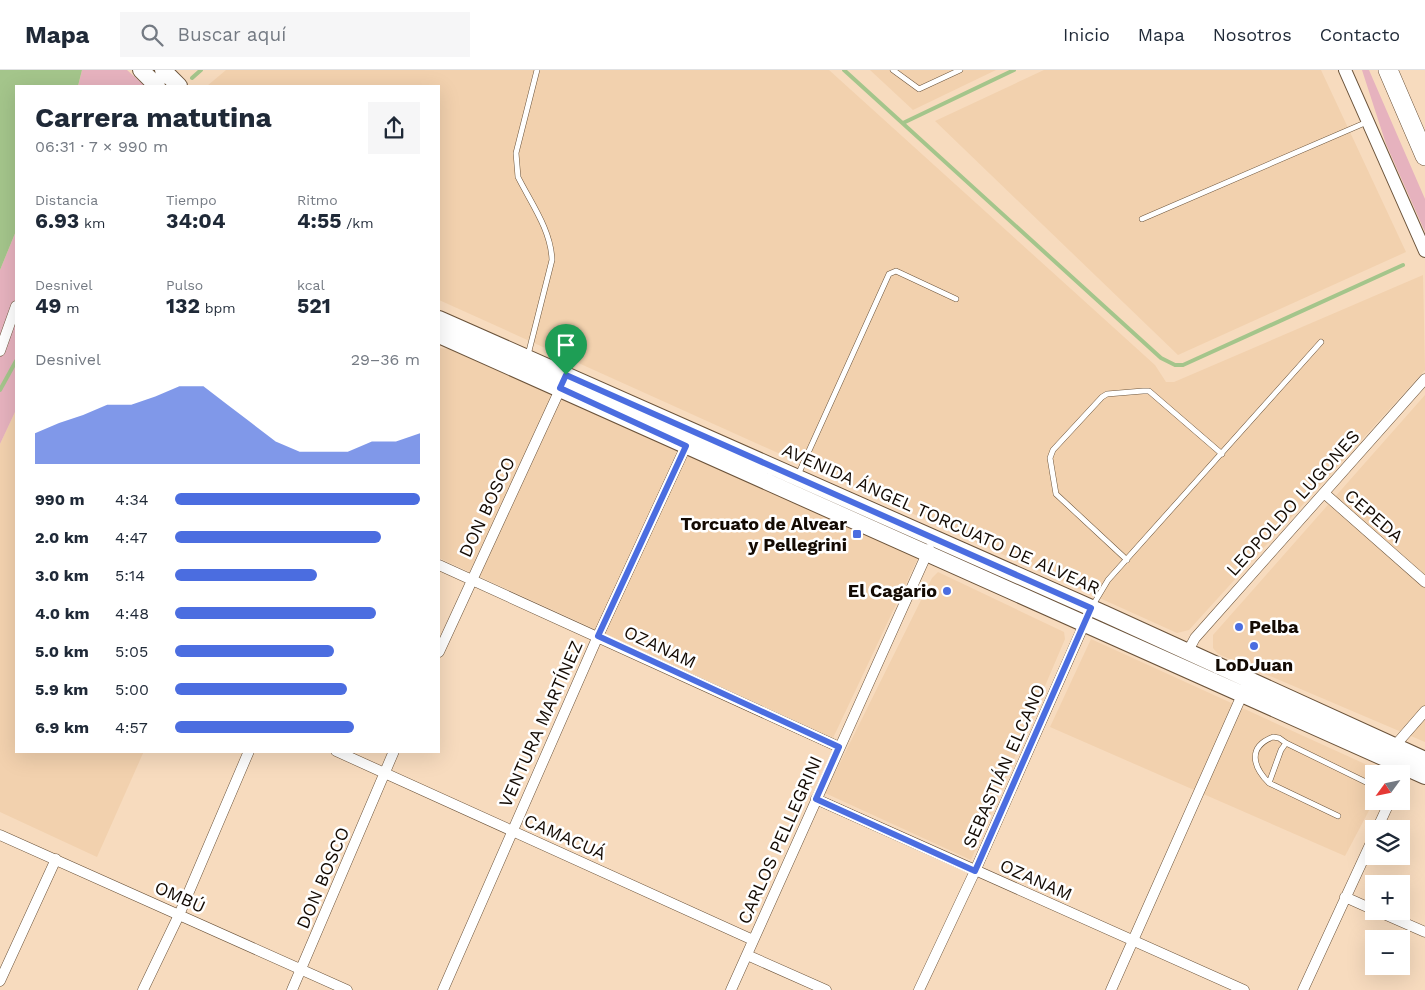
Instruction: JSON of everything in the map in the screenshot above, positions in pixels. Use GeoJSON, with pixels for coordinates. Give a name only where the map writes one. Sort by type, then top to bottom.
{"type":"FeatureCollection","features":[{"type":"Feature","properties":{"kind":"highway"},"geometry":{"type":"LineString","coordinates":[[1388,70],[1425,156]]}},
{"type":"Feature","properties":{"kind":"main road"},"geometry":{"type":"LineString","coordinates":[[141,70],[155,85]]}},
{"type":"Feature","properties":{"kind":"main road"},"geometry":{"type":"LineString","coordinates":[[163,70],[178,85]]}},
{"type":"Feature","properties":{"kind":"main road","name":"AVENIDA ÁNGEL TORCUATO DE ALVEAR"},"geometry":{"type":"LineString","coordinates":[[440,319],[527,358],[563,382],[686,446],[1242,695],[1400,762],[1425,760]]}},
{"type":"Feature","properties":{"kind":"main road","name":"AVENIDA ÁNGEL TORCUATO DE ALVEAR"},"geometry":{"type":"LineString","coordinates":[[440,335],[563,382],[796,478],[1188,651],[1425,776]]}},
{"type":"Feature","properties":{"kind":"street"},"geometry":{"type":"LineString","coordinates":[[1345,70],[1425,251]]}},
{"type":"Feature","properties":{"kind":"street"},"geometry":{"type":"LineString","coordinates":[[0,351],[15,309]]}},
{"type":"Feature","properties":{"kind":"street","name":"LEOPOLDO LUGONES"},"geometry":{"type":"LineString","coordinates":[[1188,651],[1194,638],[1425,379]]}},
{"type":"Feature","properties":{"kind":"street","name":"DON BOSCO"},"geometry":{"type":"LineString","coordinates":[[440,650],[563,382]]}},
{"type":"Feature","properties":{"kind":"street","name":"VENTURA MARTÍNEZ"},"geometry":{"type":"LineString","coordinates":[[444,990],[598,636],[686,446]]}},
{"type":"Feature","properties":{"kind":"street","name":"CEPEDA"},"geometry":{"type":"LineString","coordinates":[[1324,493],[1425,582]]}},
{"type":"Feature","properties":{"kind":"street","name":"CARLOS PELLEGRINI"},"geometry":{"type":"LineString","coordinates":[[731,990],[934,539]]}},
{"type":"Feature","properties":{"kind":"street","name":"OZANAM"},"geometry":{"type":"LineString","coordinates":[[440,565],[839,747]]}},
{"type":"Feature","properties":{"kind":"street","name":"SEBASTIÁN ELCANO"},"geometry":{"type":"LineString","coordinates":[[919,990],[975,871],[1091,608]]}},
{"type":"Feature","properties":{"kind":"street"},"geometry":{"type":"LineString","coordinates":[[1112,990],[1242,695]]}},
{"type":"Feature","properties":{"kind":"street"},"geometry":{"type":"LineString","coordinates":[[1400,762],[1402,736],[1425,711]]}},
{"type":"Feature","properties":{"kind":"street"},"geometry":{"type":"LineString","coordinates":[[144,990],[179,915],[248,753]]}},
{"type":"Feature","properties":{"kind":"street","name":"CAMACUÁ"},"geometry":{"type":"LineString","coordinates":[[340,753],[753,940]]}},
{"type":"Feature","properties":{"kind":"street","name":"DON BOSCO"},"geometry":{"type":"LineString","coordinates":[[292,990],[393,753]]}},
{"type":"Feature","properties":{"kind":"street","name":"OZANAM"},"geometry":{"type":"LineString","coordinates":[[816,799],[1244,990]]}},
{"type":"Feature","properties":{"kind":"street","name":"OMBÚ"},"geometry":{"type":"LineString","coordinates":[[0,835],[347,990]]}},
{"type":"Feature","properties":{"kind":"street"},"geometry":{"type":"LineString","coordinates":[[1303,990],[1365,855]]}},
{"type":"Feature","properties":{"kind":"street"},"geometry":{"type":"LineString","coordinates":[[0,981],[56,859]]}},
{"type":"Feature","properties":{"kind":"street"},"geometry":{"type":"LineString","coordinates":[[1345,897],[1365,906]]}},
{"type":"Feature","properties":{"kind":"street"},"geometry":{"type":"LineString","coordinates":[[1398,920],[1425,932]]}},
{"type":"Feature","properties":{"kind":"street"},"geometry":{"type":"LineString","coordinates":[[747,955],[826,990]]}},
{"type":"Feature","properties":{"kind":"lane"},"geometry":{"type":"LineString","coordinates":[[527,358],[552,260],[552,246],[548,235],[518,177],[516,167],[516,153],[537,70]]}},
{"type":"Feature","properties":{"kind":"lane"},"geometry":{"type":"LineString","coordinates":[[893,70],[919,89],[960,70]]}},
{"type":"Feature","properties":{"kind":"lane"},"geometry":{"type":"LineString","coordinates":[[1142,219],[1368,122]]}},
{"type":"Feature","properties":{"kind":"lane"},"geometry":{"type":"LineString","coordinates":[[796,478],[888,274],[896,271],[956,299]]}},
{"type":"Feature","properties":{"kind":"lane"},"geometry":{"type":"LineString","coordinates":[[1091,608],[1104,587],[1127,560],[1321,342]]}},
{"type":"Feature","properties":{"kind":"lane"},"geometry":{"type":"LineString","coordinates":[[1127,560],[1056,494],[1050,458],[1053,450],[1102,397],[1107,394],[1143,390],[1149,391],[1222,454]]}},
{"type":"Feature","properties":{"kind":"lane"},"geometry":{"type":"LineString","coordinates":[[1338,816],[1269,782],[1258,772],[1255,762],[1258,747],[1273,736],[1365,782]]}},
{"type":"Feature","properties":{"kind":"lane"},"geometry":{"type":"LineString","coordinates":[[1269,782],[1281,750],[1286,743]]}},
{"type":"Feature","properties":{"kind":"shaded area"},"geometry":{"type":"Polygon","coordinates":[[[0,70],[82,70],[78,85],[15,85],[15,233],[0,270],[0,70]]]}},
{"type":"Feature","properties":{"kind":"shaded area"},"geometry":{"type":"Polygon","coordinates":[[[82,70],[127,70],[144,85],[78,85],[82,70]]]}},
{"type":"Feature","properties":{"kind":"shaded area"},"geometry":{"type":"Polygon","coordinates":[[[226,70],[829,70],[1155,365],[1166,382],[1174,382],[1423,275],[1425,370],[1189,630],[1177,633],[440,300],[440,85],[208,85],[226,70]]]}},
{"type":"Feature","properties":{"kind":"shaded area"},"geometry":{"type":"Polygon","coordinates":[[[870,70],[996,70],[913,110],[870,70]]]}},
{"type":"Feature","properties":{"kind":"shaded area"},"geometry":{"type":"Polygon","coordinates":[[[1044,70],[1321,70],[1406,252],[1178,355],[935,121],[1044,70]]]}},
{"type":"Feature","properties":{"kind":"shaded area"},"geometry":{"type":"Polygon","coordinates":[[[1362,70],[1369,70],[1425,199],[1425,232],[1386,144],[1362,70]]]}},
{"type":"Feature","properties":{"kind":"shaded area"},"geometry":{"type":"Polygon","coordinates":[[[15,233],[15,412],[0,444],[0,270],[15,233]]]}},
{"type":"Feature","properties":{"kind":"shaded area"},"geometry":{"type":"Polygon","coordinates":[[[440,348],[449,349],[918,558],[833,738],[440,558],[440,348]]]}},
{"type":"Feature","properties":{"kind":"shaded area"},"geometry":{"type":"Polygon","coordinates":[[[1425,395],[1425,742],[1218,654],[1213,648],[1213,635],[1425,395]]]}},
{"type":"Feature","properties":{"kind":"shaded area"},"geometry":{"type":"Polygon","coordinates":[[[15,412],[15,753],[143,753],[97,857],[0,812],[0,444],[15,412]]]}},
{"type":"Feature","properties":{"kind":"shaded area"},"geometry":{"type":"Polygon","coordinates":[[[938,572],[1064,632],[1065,639],[971,860],[825,793],[932,578],[938,572]]]}},
{"type":"Feature","properties":{"kind":"shaded area"},"geometry":{"type":"Polygon","coordinates":[[[1091,639],[1367,765],[1365,765],[1365,810],[1369,810],[1345,856],[1050,727],[1091,639]]]}},
{"type":"Feature","properties":{"kind":"waterway"},"geometry":{"type":"LineString","coordinates":[[192,78],[201,70]]}},
{"type":"Feature","properties":{"kind":"waterway"},"geometry":{"type":"LineString","coordinates":[[844,70],[1161,358],[1175,365],[1183,365],[1403,265]]}},
{"type":"Feature","properties":{"kind":"waterway"},"geometry":{"type":"LineString","coordinates":[[903,123],[1014,70]]}},
{"type":"Feature","properties":{"kind":"waterway"},"geometry":{"type":"LineString","coordinates":[[0,390],[15,363]]}},
{"type":"Feature","properties":{"kind":"place","name":"Torcuato de Alvear y Pellegrini"},"geometry":{"type":"Point","coordinates":[857,534]}},
{"type":"Feature","properties":{"kind":"place","name":"El Cagario"},"geometry":{"type":"Point","coordinates":[947,591]}},
{"type":"Feature","properties":{"kind":"place","name":"Pelba"},"geometry":{"type":"Point","coordinates":[1239,627]}},
{"type":"Feature","properties":{"kind":"place","name":"LoDJuan"},"geometry":{"type":"Point","coordinates":[1254,646]}},
{"type":"Feature","properties":{"kind":"route"},"geometry":{"type":"LineString","coordinates":[[566,375],[1091,608],[975,871],[816,799],[839,747],[598,636],[686,446],[560,388],[566,375]]}}]}
